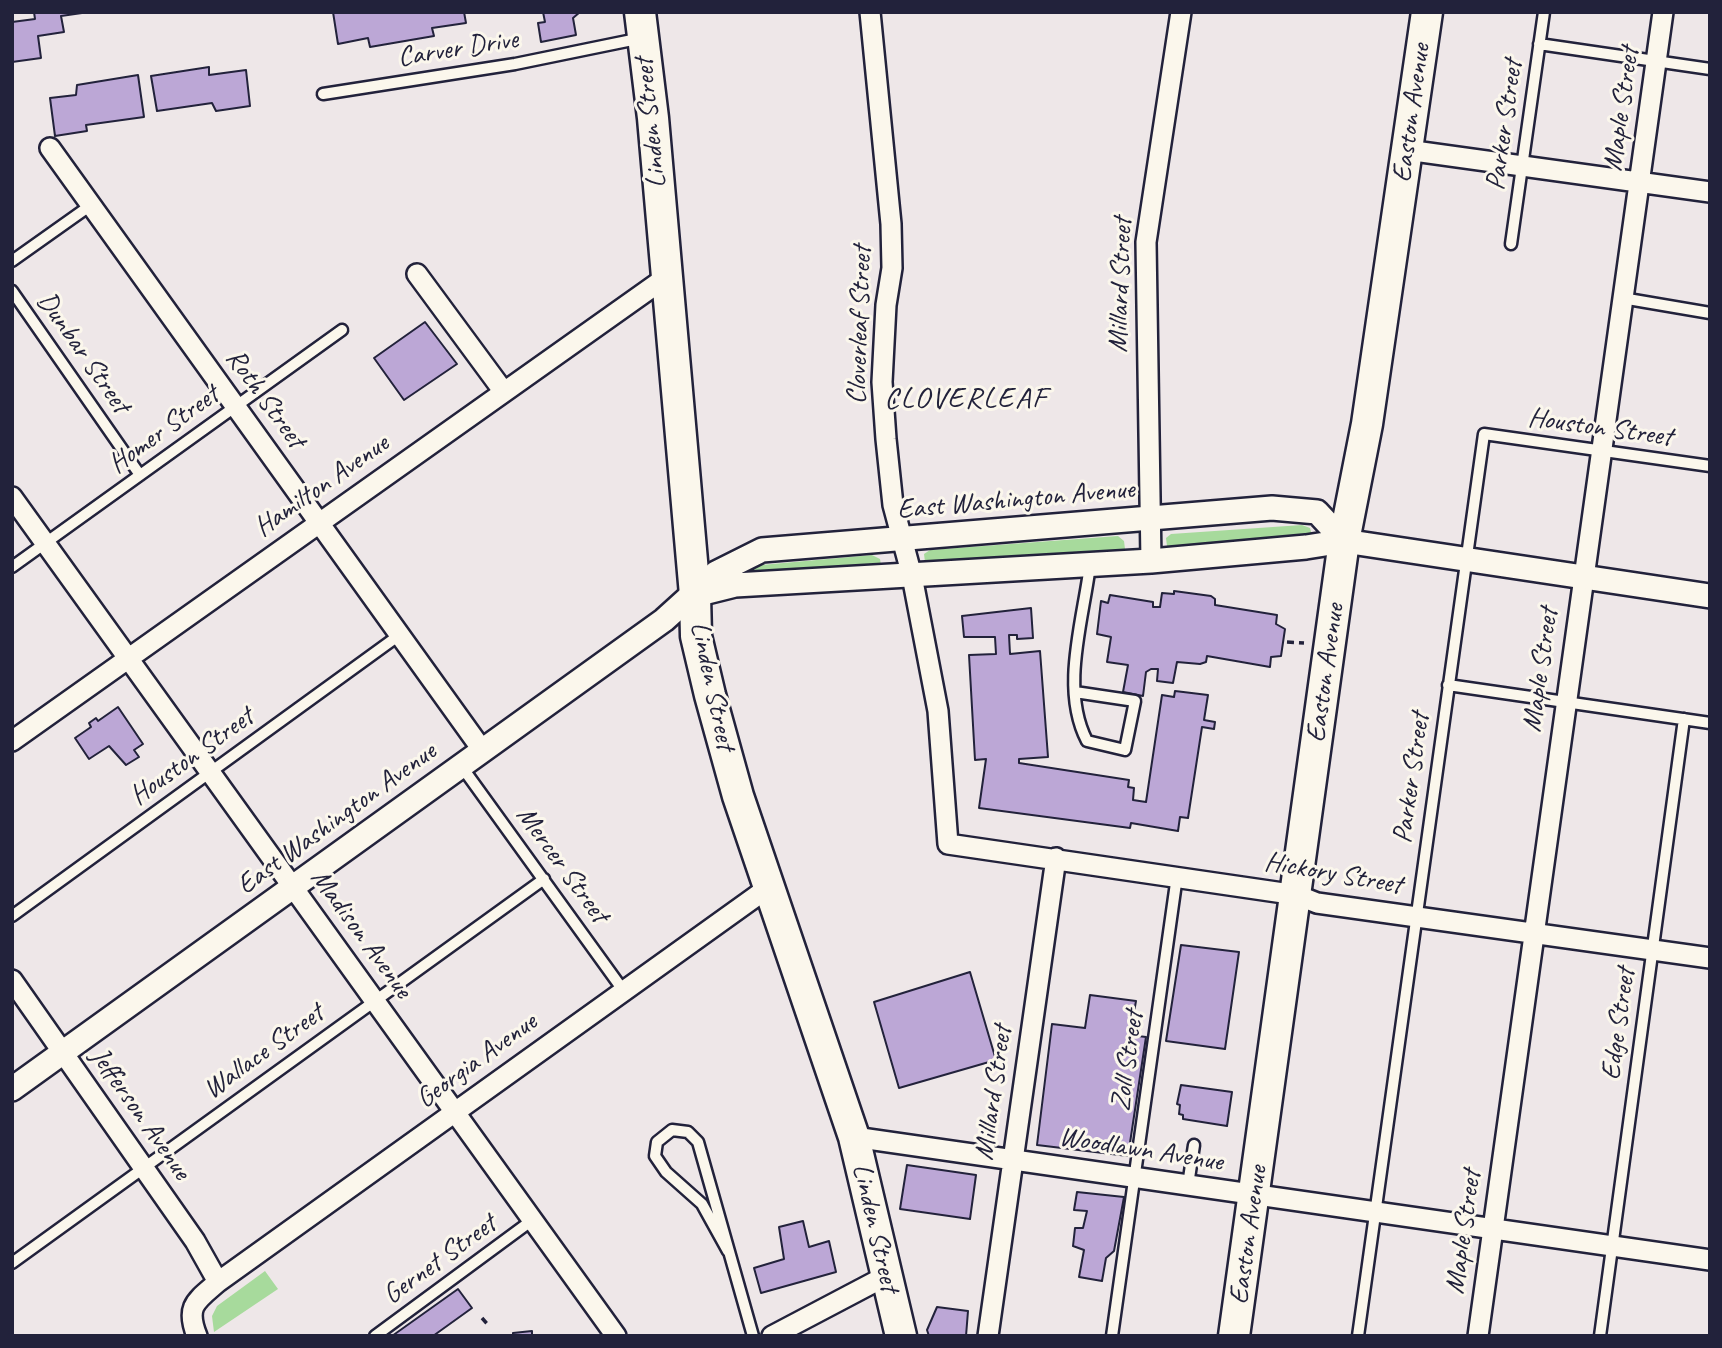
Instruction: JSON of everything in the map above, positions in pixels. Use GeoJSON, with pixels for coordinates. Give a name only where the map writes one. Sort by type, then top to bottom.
{"type":"FeatureCollection","features":[{"type":"Feature","properties":{"kind":"main road","name":"Easton Avenue"},"geometry":{"type":"LineString","coordinates":[[1234,1336],[1344,541],[1367,425],[1427,12]]}},
{"type":"Feature","properties":{"kind":"main road","name":"Linden Street"},"geometry":{"type":"LineString","coordinates":[[641,25],[653,118],[695,595],[696,636],[738,796],[855,1136],[901,1336]]}},
{"type":"Feature","properties":{"kind":"street","name":"Cloverleaf Street"},"geometry":{"type":"LineString","coordinates":[[870,12],[891,224],[892,268],[886,305],[882,382],[893,505],[904,539],[938,711],[948,844]]}},
{"type":"Feature","properties":{"kind":"street","name":"Millard Street"},"geometry":{"type":"LineString","coordinates":[[1152,561],[1146,242],[1181,12]]}},
{"type":"Feature","properties":{"kind":"street","name":"Maple Street"},"geometry":{"type":"LineString","coordinates":[[1478,1336],[1663,12]]}},
{"type":"Feature","properties":{"kind":"street","name":"Roth Street"},"geometry":{"type":"LineString","coordinates":[[50,148],[483,751]]}},
{"type":"Feature","properties":{"kind":"street"},"geometry":{"type":"LineString","coordinates":[[1407,150],[1710,192]]}},
{"type":"Feature","properties":{"kind":"street"},"geometry":{"type":"LineString","coordinates":[[418,274],[504,392]]}},
{"type":"Feature","properties":{"kind":"street","name":"Hamilton Avenue"},"geometry":{"type":"LineString","coordinates":[[12,741],[665,278]]}},
{"type":"Feature","properties":{"kind":"street","name":"Madison Avenue"},"geometry":{"type":"LineString","coordinates":[[12,497],[616,1336]]}},
{"type":"Feature","properties":{"kind":"street","name":"East Washington Avenue"},"geometry":{"type":"LineString","coordinates":[[12,1089],[462,767],[695,595],[716,573],[762,550],[1272,508],[1317,512],[1344,541]]}},
{"type":"Feature","properties":{"kind":"street","name":"East Washington Avenue"},"geometry":{"type":"LineString","coordinates":[[695,595],[736,585],[1152,561],[1344,541],[1582,579],[1710,596]]}},
{"type":"Feature","properties":{"kind":"street","name":"Hickory Street"},"geometry":{"type":"LineString","coordinates":[[948,844],[1297,895],[1317,903],[1710,958]]}},
{"type":"Feature","properties":{"kind":"street","name":"Millard Street"},"geometry":{"type":"LineString","coordinates":[[988,1336],[1056,858]]}},
{"type":"Feature","properties":{"kind":"street","name":"Georgia Avenue"},"geometry":{"type":"LineString","coordinates":[[198,1336],[191,1315],[193,1308],[196,1301],[218,1282],[769,887]]}},
{"type":"Feature","properties":{"kind":"street","name":"Jefferson Avenue"},"geometry":{"type":"LineString","coordinates":[[12,980],[195,1241],[218,1282]]}},
{"type":"Feature","properties":{"kind":"street","name":"Woodlawn Avenue"},"geometry":{"type":"LineString","coordinates":[[855,1136],[1374,1214],[1710,1260]]}},
{"type":"Feature","properties":{"kind":"street"},"geometry":{"type":"LineString","coordinates":[[772,1336],[886,1276]]}},
{"type":"Feature","properties":{"kind":"lane","name":"Parker Street"},"geometry":{"type":"LineString","coordinates":[[1511,244],[1544,12]]}},
{"type":"Feature","properties":{"kind":"lane","name":"Carver Drive"},"geometry":{"type":"LineString","coordinates":[[323,94],[515,64],[641,25]]}},
{"type":"Feature","properties":{"kind":"lane"},"geometry":{"type":"LineString","coordinates":[[1539,44],[1710,69]]}},
{"type":"Feature","properties":{"kind":"lane"},"geometry":{"type":"LineString","coordinates":[[12,261],[92,205]]}},
{"type":"Feature","properties":{"kind":"lane","name":"Dunbar Street"},"geometry":{"type":"LineString","coordinates":[[12,291],[140,475]]}},
{"type":"Feature","properties":{"kind":"lane"},"geometry":{"type":"LineString","coordinates":[[1622,298],[1710,313]]}},
{"type":"Feature","properties":{"kind":"lane","name":"Homer Street"},"geometry":{"type":"LineString","coordinates":[[12,567],[342,330]]}},
{"type":"Feature","properties":{"kind":"lane","name":"Parker Street"},"geometry":{"type":"LineString","coordinates":[[1358,1336],[1484,434]]}},
{"type":"Feature","properties":{"kind":"lane","name":"Houston Street"},"geometry":{"type":"LineString","coordinates":[[1484,434],[1710,466]]}},
{"type":"Feature","properties":{"kind":"lane"},"geometry":{"type":"LineString","coordinates":[[1075,692],[1135,701],[1125,750],[1087,741],[1076,720],[1074,674],[1090,565]]}},
{"type":"Feature","properties":{"kind":"lane","name":"Houston Street"},"geometry":{"type":"LineString","coordinates":[[12,916],[398,636]]}},
{"type":"Feature","properties":{"kind":"lane"},"geometry":{"type":"LineString","coordinates":[[1448,685],[1710,723]]}},
{"type":"Feature","properties":{"kind":"lane","name":"Edge Street"},"geometry":{"type":"LineString","coordinates":[[1600,1336],[1684,719]]}},
{"type":"Feature","properties":{"kind":"lane","name":"Mercer Street"},"geometry":{"type":"LineString","coordinates":[[462,767],[623,990]]}},
{"type":"Feature","properties":{"kind":"lane","name":"Zoll Street"},"geometry":{"type":"LineString","coordinates":[[1112,1336],[1177,876]]}},
{"type":"Feature","properties":{"kind":"lane","name":"Wallace Street"},"geometry":{"type":"LineString","coordinates":[[12,1264],[544,879]]}},
{"type":"Feature","properties":{"kind":"lane"},"geometry":{"type":"LineString","coordinates":[[727,1251],[702,1204],[666,1172],[655,1156],[657,1142],[672,1130],[688,1132],[698,1142],[753,1336]]}},
{"type":"Feature","properties":{"kind":"lane"},"geometry":{"type":"LineString","coordinates":[[1188,1185],[1194,1145]]}},
{"type":"Feature","properties":{"kind":"lane","name":"Gernet Street"},"geometry":{"type":"LineString","coordinates":[[375,1336],[531,1221]]}},
{"type":"Feature","properties":{"kind":"path"},"geometry":{"type":"LineString","coordinates":[[1287,642],[1304,643]]}},
{"type":"Feature","properties":{"kind":"path"},"geometry":{"type":"LineString","coordinates":[[482,1318],[489,1326]]}},
{"type":"Feature","properties":{"kind":"green space"},"geometry":{"type":"Polygon","coordinates":[[[1302,525],[1310,528],[1312,535],[1173,550],[1167,546],[1166,538],[1171,534],[1302,525]]]}},
{"type":"Feature","properties":{"kind":"green space"},"geometry":{"type":"Polygon","coordinates":[[[1118,536],[1124,541],[1125,549],[1118,555],[932,566],[925,562],[924,554],[930,550],[1118,536]]]}},
{"type":"Feature","properties":{"kind":"green space"},"geometry":{"type":"Polygon","coordinates":[[[872,555],[880,559],[881,565],[739,581],[739,567],[872,555]]]}},
{"type":"Feature","properties":{"kind":"green space"},"geometry":{"type":"Polygon","coordinates":[[[265,1271],[278,1289],[214,1332],[212,1316],[217,1306],[265,1271]]]}},
{"type":"Feature","properties":{"kind":"building"},"geometry":{"type":"Polygon","coordinates":[[[34,12],[89,12],[61,16],[64,32],[38,36],[41,58],[12,62],[12,22],[35,19],[34,12]]]}},
{"type":"Feature","properties":{"kind":"building"},"geometry":{"type":"Polygon","coordinates":[[[333,12],[464,12],[466,23],[432,28],[434,36],[370,47],[368,38],[338,44],[333,12]]]}},
{"type":"Feature","properties":{"kind":"building"},"geometry":{"type":"Polygon","coordinates":[[[543,12],[580,12],[573,18],[576,35],[541,42],[538,23],[545,22],[543,12]]]}},
{"type":"Feature","properties":{"kind":"building"},"geometry":{"type":"Polygon","coordinates":[[[209,67],[209,75],[246,70],[250,106],[216,111],[212,103],[157,111],[151,76],[209,67]]]}},
{"type":"Feature","properties":{"kind":"building"},"geometry":{"type":"Polygon","coordinates":[[[138,75],[144,117],[86,125],[87,131],[55,136],[50,98],[76,95],[77,85],[138,75]]]}},
{"type":"Feature","properties":{"kind":"building"},"geometry":{"type":"Polygon","coordinates":[[[425,322],[457,364],[404,400],[374,358],[425,322]]]}},
{"type":"Feature","properties":{"kind":"building"},"geometry":{"type":"Polygon","coordinates":[[[1174,591],[1211,596],[1215,599],[1215,605],[1277,615],[1276,624],[1285,629],[1281,656],[1271,657],[1270,667],[1207,656],[1206,662],[1200,664],[1177,662],[1173,683],[1157,681],[1158,669],[1151,669],[1146,672],[1143,696],[1123,692],[1128,665],[1107,662],[1111,637],[1097,634],[1101,601],[1108,603],[1110,595],[1153,602],[1153,607],[1160,607],[1162,593],[1174,594],[1174,591]]]}},
{"type":"Feature","properties":{"kind":"building"},"geometry":{"type":"Polygon","coordinates":[[[1031,608],[1033,638],[1017,639],[1017,635],[1009,635],[1010,654],[1040,651],[1048,757],[1019,759],[1019,763],[1129,780],[1128,787],[1134,788],[1133,800],[1146,802],[1162,695],[1174,697],[1175,691],[1208,695],[1204,720],[1215,722],[1214,729],[1202,727],[1188,818],[1180,817],[1178,831],[1131,823],[1130,828],[979,808],[986,759],[975,760],[969,655],[996,654],[995,637],[964,637],[962,616],[1031,608]]]}},
{"type":"Feature","properties":{"kind":"building"},"geometry":{"type":"Polygon","coordinates":[[[118,707],[143,744],[134,750],[139,757],[126,765],[109,746],[89,759],[75,738],[91,727],[89,723],[96,718],[98,721],[118,707]]]}},
{"type":"Feature","properties":{"kind":"building"},"geometry":{"type":"Polygon","coordinates":[[[1181,945],[1239,952],[1225,1049],[1166,1041],[1181,945]]]}},
{"type":"Feature","properties":{"kind":"building"},"geometry":{"type":"Polygon","coordinates":[[[970,972],[996,1060],[899,1088],[874,1002],[970,972]]]}},
{"type":"Feature","properties":{"kind":"building"},"geometry":{"type":"Polygon","coordinates":[[[1090,995],[1136,1001],[1130,1035],[1146,1037],[1128,1156],[1037,1145],[1052,1024],[1085,1028],[1090,995]]]}},
{"type":"Feature","properties":{"kind":"building"},"geometry":{"type":"Polygon","coordinates":[[[1181,1085],[1232,1092],[1227,1126],[1183,1119],[1183,1115],[1179,1114],[1180,1105],[1177,1104],[1181,1085]]]}},
{"type":"Feature","properties":{"kind":"building"},"geometry":{"type":"Polygon","coordinates":[[[907,1165],[976,1175],[970,1219],[900,1209],[907,1165]]]}},
{"type":"Feature","properties":{"kind":"building"},"geometry":{"type":"Polygon","coordinates":[[[1077,1192],[1124,1197],[1114,1251],[1106,1258],[1102,1281],[1079,1277],[1084,1250],[1073,1246],[1075,1228],[1083,1228],[1087,1211],[1074,1210],[1077,1192]]]}},
{"type":"Feature","properties":{"kind":"building"},"geometry":{"type":"Polygon","coordinates":[[[803,1221],[809,1247],[829,1241],[836,1272],[761,1293],[754,1268],[784,1259],[779,1227],[803,1221]]]}},
{"type":"Feature","properties":{"kind":"building"},"geometry":{"type":"Polygon","coordinates":[[[458,1289],[472,1308],[433,1336],[392,1336],[458,1289]]]}},
{"type":"Feature","properties":{"kind":"building"},"geometry":{"type":"Polygon","coordinates":[[[937,1307],[968,1311],[966,1336],[929,1336],[927,1330],[937,1307]]]}},
{"type":"Feature","properties":{"kind":"building"},"geometry":{"type":"Polygon","coordinates":[[[532,1331],[532,1336],[513,1336],[513,1333],[532,1331]]]}},
{"type":"Feature","properties":{"kind":"district","name":"CLOVERLEAF"},"geometry":{"type":"Point","coordinates":[966,399]}}]}
